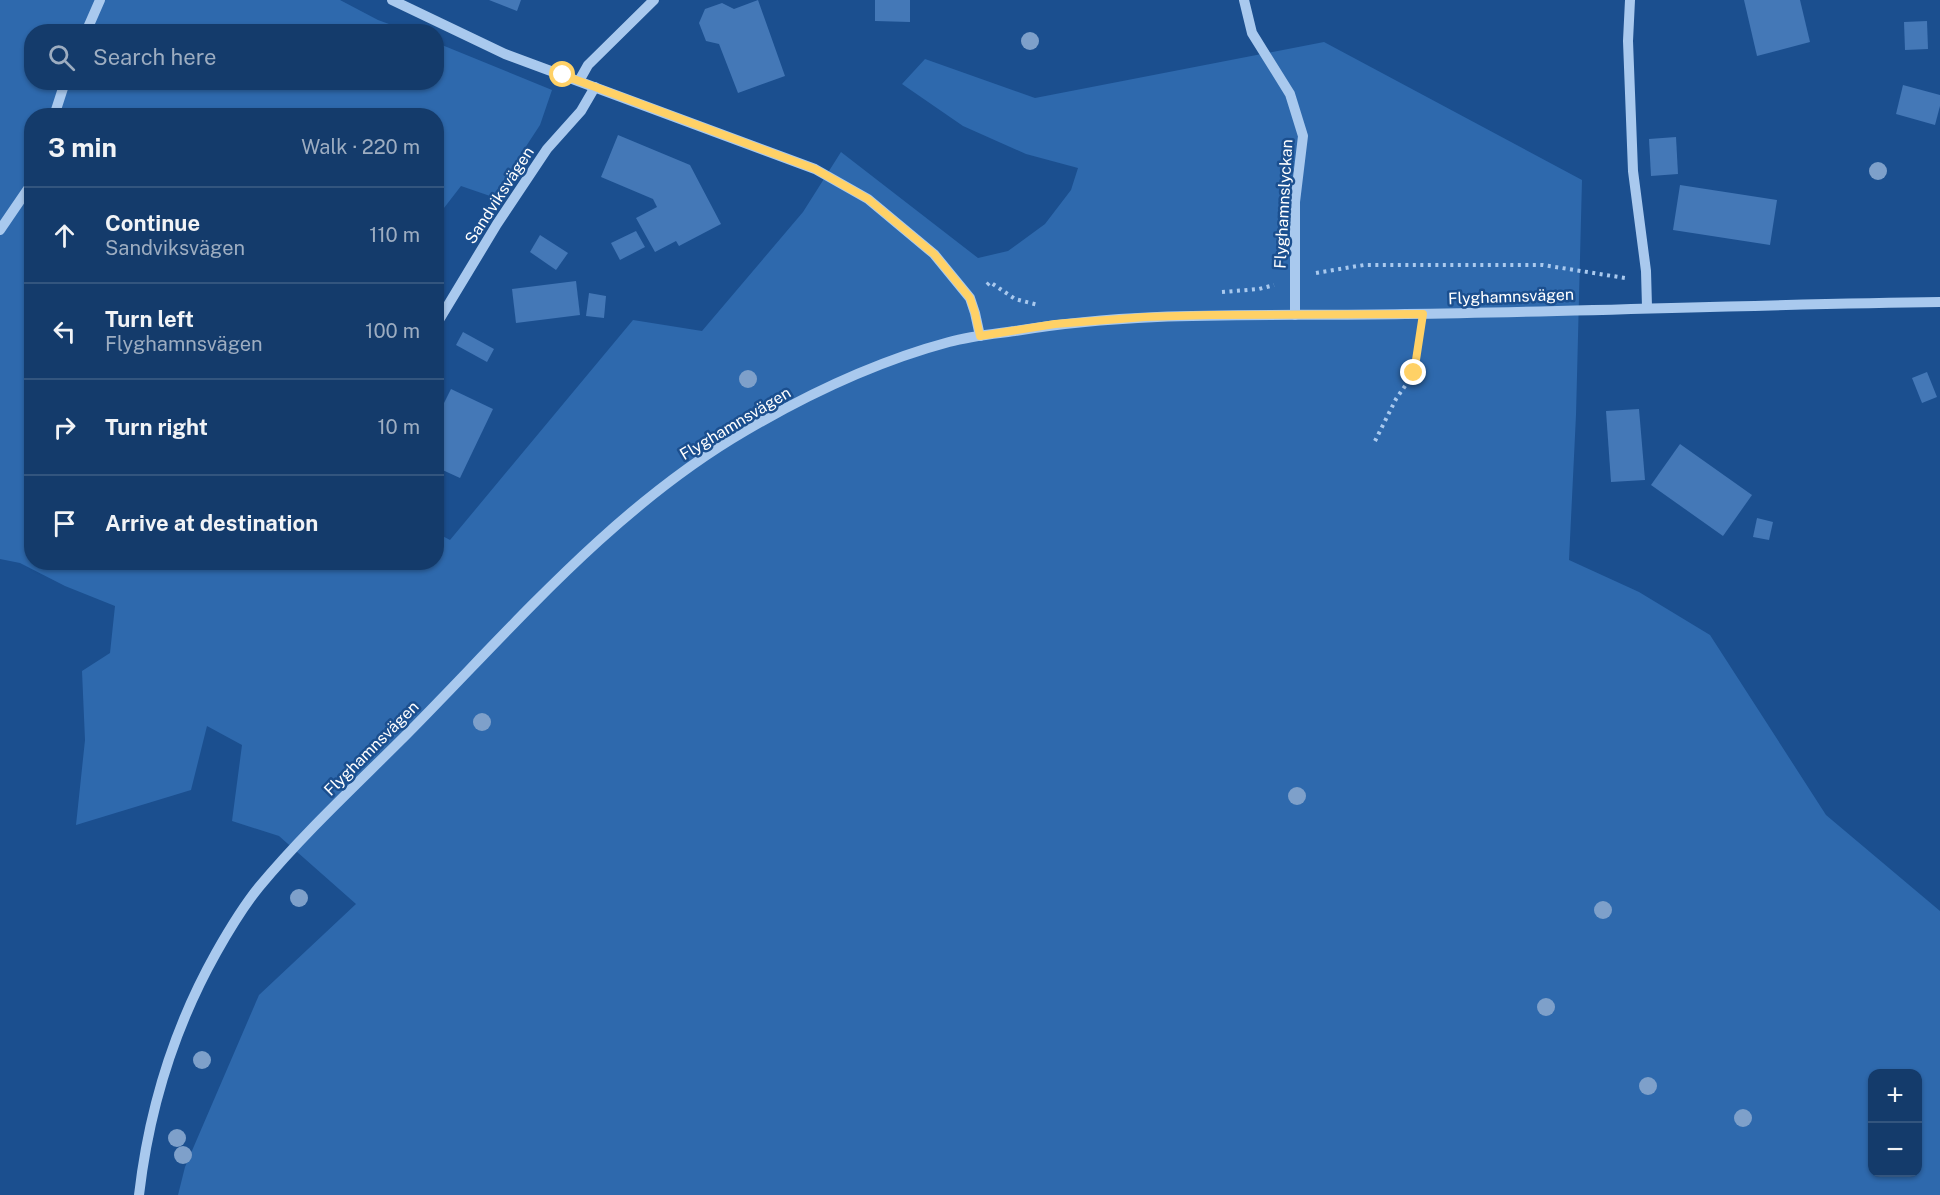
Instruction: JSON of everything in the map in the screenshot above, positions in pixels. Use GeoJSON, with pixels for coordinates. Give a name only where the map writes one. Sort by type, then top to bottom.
{"type":"FeatureCollection","features":[{"type":"Feature","properties":{"kind":"street"},"geometry":{"type":"LineString","coordinates":[[89,24],[99,0]]}},
{"type":"Feature","properties":{"kind":"street"},"geometry":{"type":"LineString","coordinates":[[392,0],[442,24]]}},
{"type":"Feature","properties":{"kind":"street"},"geometry":{"type":"LineString","coordinates":[[579,81],[588,65],[654,0]]}},
{"type":"Feature","properties":{"kind":"street","name":"Flyghamnslyckan"},"geometry":{"type":"LineString","coordinates":[[1244,0],[1252,33],[1290,94],[1303,136],[1295,202],[1295,315]]}},
{"type":"Feature","properties":{"kind":"street"},"geometry":{"type":"LineString","coordinates":[[1630,0],[1628,41],[1633,171],[1647,307]]}},
{"type":"Feature","properties":{"kind":"street"},"geometry":{"type":"LineString","coordinates":[[444,25],[505,54],[815,169],[868,199],[934,254],[970,298],[980,336]]}},
{"type":"Feature","properties":{"kind":"street","name":"Sandviksvägen"},"geometry":{"type":"LineString","coordinates":[[444,312],[497,224],[535,167],[581,111],[595,87]]}},
{"type":"Feature","properties":{"kind":"street"},"geometry":{"type":"LineString","coordinates":[[57,108],[62,90]]}},
{"type":"Feature","properties":{"kind":"street"},"geometry":{"type":"LineString","coordinates":[[0,230],[24,195]]}},
{"type":"Feature","properties":{"kind":"street","name":"Flyghamnsvägen"},"geometry":{"type":"LineString","coordinates":[[139,1195],[151,1119],[161,1080],[179,1029],[197,987],[237,916],[259,887],[342,798],[609,530],[684,470],[749,428],[846,379],[899,358],[950,342],[1055,324],[1145,317],[1423,314],[1647,307],[1940,302]]}},
{"type":"Feature","properties":{"kind":"path"},"geometry":{"type":"LineString","coordinates":[[1211,293],[1259,289],[1327,270],[1364,265],[1543,265],[1646,282]]}},
{"type":"Feature","properties":{"kind":"path"},"geometry":{"type":"LineString","coordinates":[[970,298],[990,282],[1015,299],[1046,305]]}},
{"type":"Feature","properties":{"kind":"path"},"geometry":{"type":"LineString","coordinates":[[1375,441],[1396,399],[1414,373],[1423,314]]}},
{"type":"Feature","properties":{"kind":"shaded area"},"geometry":{"type":"Polygon","coordinates":[[[0,0],[340,0],[389,24],[24,24],[24,90],[444,90],[444,46],[552,90],[540,125],[493,197],[461,186],[444,208],[444,108],[24,108],[24,565],[0,559],[0,0]]]}},
{"type":"Feature","properties":{"kind":"shaded area"},"geometry":{"type":"Polygon","coordinates":[[[1324,42],[1582,180],[1576,415],[1569,560],[1639,592],[1710,635],[1826,815],[1940,911],[1940,1195],[178,1195],[185,1167],[259,995],[356,904],[279,836],[232,821],[242,745],[207,726],[191,790],[76,825],[85,740],[82,671],[110,653],[115,606],[65,586],[34,570],[444,570],[444,537],[450,540],[633,320],[702,331],[803,212],[841,152],[978,258],[1008,251],[1045,224],[1071,190],[1078,168],[1026,154],[963,126],[902,84],[925,59],[1035,98],[1324,42]]]}},
{"type":"Feature","properties":{"kind":"building"},"geometry":{"type":"Polygon","coordinates":[[[489,0],[521,0],[517,11],[489,0]]]}},
{"type":"Feature","properties":{"kind":"building"},"geometry":{"type":"Polygon","coordinates":[[[758,0],[785,76],[738,93],[719,44],[706,41],[699,23],[705,9],[722,3],[734,9],[758,0]]]}},
{"type":"Feature","properties":{"kind":"building"},"geometry":{"type":"Polygon","coordinates":[[[875,0],[910,0],[910,22],[875,21],[875,0]]]}},
{"type":"Feature","properties":{"kind":"building"},"geometry":{"type":"Polygon","coordinates":[[[1744,0],[1800,0],[1810,42],[1757,56],[1744,0]]]}},
{"type":"Feature","properties":{"kind":"building"},"geometry":{"type":"Polygon","coordinates":[[[1927,21],[1928,49],[1905,50],[1904,22],[1927,21]]]}},
{"type":"Feature","properties":{"kind":"building"},"geometry":{"type":"Polygon","coordinates":[[[1903,85],[1940,95],[1940,106],[1935,125],[1896,114],[1903,85]]]}},
{"type":"Feature","properties":{"kind":"building"},"geometry":{"type":"Polygon","coordinates":[[[618,135],[690,165],[721,224],[679,246],[676,241],[655,252],[636,218],[657,207],[653,199],[601,177],[618,135]]]}},
{"type":"Feature","properties":{"kind":"building"},"geometry":{"type":"Polygon","coordinates":[[[1676,137],[1678,174],[1651,176],[1649,139],[1676,137]]]}},
{"type":"Feature","properties":{"kind":"building"},"geometry":{"type":"Polygon","coordinates":[[[1680,185],[1777,200],[1770,245],[1673,230],[1680,185]]]}},
{"type":"Feature","properties":{"kind":"building"},"geometry":{"type":"Polygon","coordinates":[[[636,231],[645,247],[620,260],[611,243],[636,231]]]}},
{"type":"Feature","properties":{"kind":"building"},"geometry":{"type":"Polygon","coordinates":[[[540,235],[568,253],[556,270],[530,252],[540,235]]]}},
{"type":"Feature","properties":{"kind":"building"},"geometry":{"type":"Polygon","coordinates":[[[576,281],[580,315],[516,323],[512,289],[576,281]]]}},
{"type":"Feature","properties":{"kind":"building"},"geometry":{"type":"Polygon","coordinates":[[[589,293],[606,296],[604,318],[586,316],[589,293]]]}},
{"type":"Feature","properties":{"kind":"building"},"geometry":{"type":"Polygon","coordinates":[[[463,332],[494,349],[487,362],[456,345],[463,332]]]}},
{"type":"Feature","properties":{"kind":"building"},"geometry":{"type":"Polygon","coordinates":[[[1927,372],[1937,397],[1922,403],[1912,378],[1927,372]]]}},
{"type":"Feature","properties":{"kind":"building"},"geometry":{"type":"Polygon","coordinates":[[[451,389],[493,409],[460,478],[444,471],[444,403],[451,389]]]}},
{"type":"Feature","properties":{"kind":"building"},"geometry":{"type":"Polygon","coordinates":[[[1639,409],[1645,480],[1611,482],[1606,411],[1639,409]]]}},
{"type":"Feature","properties":{"kind":"building"},"geometry":{"type":"Polygon","coordinates":[[[1680,444],[1752,495],[1723,536],[1651,485],[1680,444]]]}},
{"type":"Feature","properties":{"kind":"building"},"geometry":{"type":"Polygon","coordinates":[[[1757,518],[1773,522],[1769,540],[1753,537],[1757,518]]]}},
{"type":"Feature","properties":{"kind":"route"},"geometry":{"type":"LineString","coordinates":[[563,75],[815,169],[868,199],[934,254],[970,298],[980,336],[1055,324],[1145,317],[1423,314],[1414,373]]}}]}
